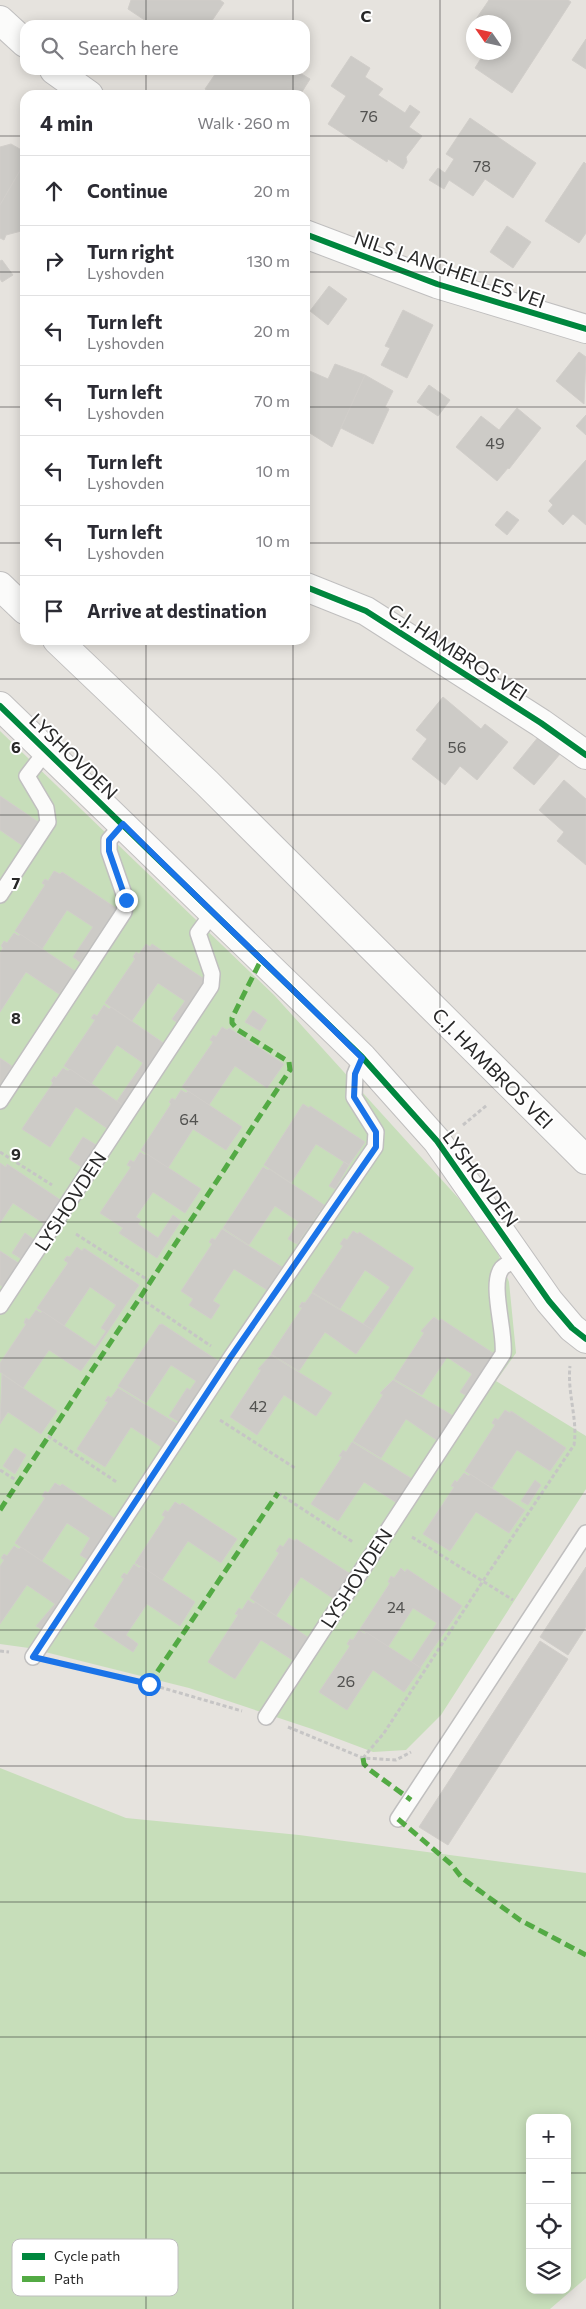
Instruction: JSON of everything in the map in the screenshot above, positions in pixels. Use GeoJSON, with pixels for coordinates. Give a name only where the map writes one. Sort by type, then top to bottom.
{"type":"FeatureCollection","features":[{"type":"Feature","properties":{"kind":"street"},"geometry":{"type":"LineString","coordinates":[[0,20],[20,38]]}},
{"type":"Feature","properties":{"kind":"street"},"geometry":{"type":"LineString","coordinates":[[61,75],[82,90]]}},
{"type":"Feature","properties":{"kind":"street","name":"NILS LANGHELLES VEI"},"geometry":{"type":"LineString","coordinates":[[310,236],[437,284],[586,329]]}},
{"type":"Feature","properties":{"kind":"street"},"geometry":{"type":"LineString","coordinates":[[0,586],[20,605]]}},
{"type":"Feature","properties":{"kind":"street","name":"C.J. HAMBROS VEI"},"geometry":{"type":"LineString","coordinates":[[310,590],[366,611],[541,723],[586,755]]}},
{"type":"Feature","properties":{"kind":"street","name":"C.J. HAMBROS VEI"},"geometry":{"type":"LineString","coordinates":[[62,645],[206,783],[586,1160]]}},
{"type":"Feature","properties":{"kind":"street","name":"LYSHOVDEN"},"geometry":{"type":"LineString","coordinates":[[0,706],[123,824],[212,914],[262,958],[362,1058],[437,1141],[549,1301],[579,1333]]}},
{"type":"Feature","properties":{"kind":"lane","name":"LYSHOVDEN"},"geometry":{"type":"LineString","coordinates":[[0,895],[48,822],[46,808],[27,776],[47,750]]}},
{"type":"Feature","properties":{"kind":"lane","name":"LYSHOVDEN"},"geometry":{"type":"LineString","coordinates":[[0,1101],[124,912],[126,900],[109,851],[109,840],[123,824]]}},
{"type":"Feature","properties":{"kind":"lane","name":"LYSHOVDEN"},"geometry":{"type":"LineString","coordinates":[[0,1306],[211,986],[212,974],[198,933],[212,914]]}},
{"type":"Feature","properties":{"kind":"lane"},"geometry":{"type":"LineString","coordinates":[[33,1657],[230,1358],[376,1147],[376,1132],[354,1097],[355,1074],[362,1058]]}},
{"type":"Feature","properties":{"kind":"lane","name":"LYSHOVDEN"},"geometry":{"type":"LineString","coordinates":[[266,1718],[503,1354],[505,1342],[496,1285],[502,1269],[519,1257]]}},
{"type":"Feature","properties":{"kind":"lane"},"geometry":{"type":"LineString","coordinates":[[398,1819],[586,1533]]}},
{"type":"Feature","properties":{"kind":"path"},"geometry":{"type":"LineString","coordinates":[[461,1126],[484,1108]]}},
{"type":"Feature","properties":{"kind":"path"},"geometry":{"type":"LineString","coordinates":[[0,1152],[71,1198]]}},
{"type":"Feature","properties":{"kind":"path"},"geometry":{"type":"LineString","coordinates":[[79,1236],[151,1282]]}},
{"type":"Feature","properties":{"kind":"path"},"geometry":{"type":"LineString","coordinates":[[140,1298],[230,1358]]}},
{"type":"Feature","properties":{"kind":"path"},"geometry":{"type":"LineString","coordinates":[[363,1758],[384,1733],[482,1581],[574,1445],[576,1433],[568,1381],[579,1333]]}},
{"type":"Feature","properties":{"kind":"path"},"geometry":{"type":"LineString","coordinates":[[223,1422],[295,1468]]}},
{"type":"Feature","properties":{"kind":"path"},"geometry":{"type":"LineString","coordinates":[[48,1436],[140,1496]]}},
{"type":"Feature","properties":{"kind":"path"},"geometry":{"type":"LineString","coordinates":[[0,1470],[19,1482]]}},
{"type":"Feature","properties":{"kind":"path"},"geometry":{"type":"LineString","coordinates":[[278,1493],[372,1554]]}},
{"type":"Feature","properties":{"kind":"path"},"geometry":{"type":"LineString","coordinates":[[414,1539],[509,1598]]}},
{"type":"Feature","properties":{"kind":"path"},"geometry":{"type":"LineString","coordinates":[[0,1651],[149,1684],[266,1718],[363,1758],[396,1760],[419,1748]]}},
{"type":"Feature","properties":{"kind":"green space"},"geometry":{"type":"Polygon","coordinates":[[[0,731],[274,995],[490,1233],[509,1282],[516,1353],[496,1381],[586,1436],[586,1489],[441,1715],[406,1750],[373,1752],[312,1729],[189,1688],[29,1648],[0,1644],[0,731]]]}},
{"type":"Feature","properties":{"kind":"green space"},"geometry":{"type":"Polygon","coordinates":[[[0,1768],[126,1818],[299,1835],[586,1873],[586,2278],[571,2291],[571,2114],[526,2114],[526,2294],[567,2294],[550,2309],[0,2309],[0,1768]]]}},
{"type":"Feature","properties":{"kind":"building"},"geometry":{"type":"Polygon","coordinates":[[[131,0],[220,0],[224,3],[212,20],[144,20],[128,9],[131,0]]]}},
{"type":"Feature","properties":{"kind":"building"},"geometry":{"type":"Polygon","coordinates":[[[489,0],[568,0],[571,2],[512,93],[475,68],[480,60],[511,60],[511,15],[479,15],[489,0]]]}},
{"type":"Feature","properties":{"kind":"building"},"geometry":{"type":"Polygon","coordinates":[[[586,39],[586,69],[572,60],[586,39]]]}},
{"type":"Feature","properties":{"kind":"building"},"geometry":{"type":"Polygon","coordinates":[[[351,56],[370,68],[365,77],[383,89],[378,95],[405,113],[410,105],[420,112],[409,127],[422,136],[406,157],[407,162],[403,169],[388,159],[387,162],[328,124],[346,96],[331,86],[351,56]]]}},
{"type":"Feature","properties":{"kind":"building"},"geometry":{"type":"Polygon","coordinates":[[[215,75],[303,75],[310,79],[303,90],[205,89],[215,75]]]}},
{"type":"Feature","properties":{"kind":"building"},"geometry":{"type":"Polygon","coordinates":[[[470,118],[536,163],[513,198],[485,179],[473,196],[449,180],[444,189],[429,180],[438,168],[445,173],[454,159],[446,154],[470,118]]]}},
{"type":"Feature","properties":{"kind":"building"},"geometry":{"type":"Polygon","coordinates":[[[11,144],[20,149],[20,171],[0,205],[0,147],[11,144]]]}},
{"type":"Feature","properties":{"kind":"building"},"geometry":{"type":"Polygon","coordinates":[[[584,162],[586,164],[586,233],[579,243],[545,221],[584,162]]]}},
{"type":"Feature","properties":{"kind":"building"},"geometry":{"type":"Polygon","coordinates":[[[20,171],[20,231],[6,235],[4,240],[0,238],[0,205],[20,171]]]}},
{"type":"Feature","properties":{"kind":"building"},"geometry":{"type":"Polygon","coordinates":[[[507,226],[531,242],[513,268],[490,252],[507,226]]]}},
{"type":"Feature","properties":{"kind":"building"},"geometry":{"type":"Polygon","coordinates":[[[2,260],[13,275],[2,282],[0,279],[0,261],[2,260]]]}},
{"type":"Feature","properties":{"kind":"building"},"geometry":{"type":"Polygon","coordinates":[[[329,286],[347,299],[328,325],[310,311],[329,286]]]}},
{"type":"Feature","properties":{"kind":"building"},"geometry":{"type":"Polygon","coordinates":[[[403,310],[433,325],[407,378],[381,365],[390,348],[385,346],[403,310]]]}},
{"type":"Feature","properties":{"kind":"building"},"geometry":{"type":"Polygon","coordinates":[[[579,352],[586,357],[584,404],[556,381],[579,352]]]}},
{"type":"Feature","properties":{"kind":"building"},"geometry":{"type":"Polygon","coordinates":[[[335,364],[365,375],[332,447],[310,433],[310,371],[328,379],[335,364]]]}},
{"type":"Feature","properties":{"kind":"building"},"geometry":{"type":"Polygon","coordinates":[[[365,375],[393,391],[385,407],[389,409],[373,444],[341,428],[365,375]]]}},
{"type":"Feature","properties":{"kind":"building"},"geometry":{"type":"Polygon","coordinates":[[[429,385],[450,400],[438,416],[417,402],[429,385]]]}},
{"type":"Feature","properties":{"kind":"building"},"geometry":{"type":"Polygon","coordinates":[[[517,408],[541,428],[509,469],[497,481],[456,447],[481,416],[499,430],[517,408]]]}},
{"type":"Feature","properties":{"kind":"building"},"geometry":{"type":"Polygon","coordinates":[[[586,415],[586,435],[576,426],[586,415]]]}},
{"type":"Feature","properties":{"kind":"building"},"geometry":{"type":"Polygon","coordinates":[[[586,460],[586,525],[573,514],[563,525],[548,511],[553,505],[549,501],[586,460]]]}},
{"type":"Feature","properties":{"kind":"building"},"geometry":{"type":"Polygon","coordinates":[[[507,511],[519,520],[507,535],[495,525],[507,511]]]}},
{"type":"Feature","properties":{"kind":"building"},"geometry":{"type":"Polygon","coordinates":[[[443,697],[481,729],[485,724],[508,742],[477,780],[460,766],[445,785],[412,759],[427,739],[416,730],[443,697]]]}},
{"type":"Feature","properties":{"kind":"building"},"geometry":{"type":"Polygon","coordinates":[[[539,736],[560,754],[534,785],[513,768],[539,736]]]}},
{"type":"Feature","properties":{"kind":"building"},"geometry":{"type":"Polygon","coordinates":[[[564,780],[586,799],[586,865],[557,841],[564,832],[539,810],[564,780]]]}},
{"type":"Feature","properties":{"kind":"building"},"geometry":{"type":"Polygon","coordinates":[[[0,796],[40,823],[23,846],[0,830],[0,796]]]}},
{"type":"Feature","properties":{"kind":"building"},"geometry":{"type":"Polygon","coordinates":[[[54,871],[60,874],[62,872],[116,908],[80,962],[73,957],[93,927],[67,910],[42,949],[15,931],[45,885],[42,883],[45,879],[48,881],[54,871]]]}},
{"type":"Feature","properties":{"kind":"building"},"geometry":{"type":"Polygon","coordinates":[[[14,933],[19,936],[20,934],[75,971],[59,994],[26,972],[0,1012],[0,953],[3,948],[1,946],[4,941],[7,943],[14,933]]]}},
{"type":"Feature","properties":{"kind":"building"},"geometry":{"type":"Polygon","coordinates":[[[146,944],[150,947],[152,944],[207,981],[179,1024],[172,1019],[185,1001],[158,983],[132,1021],[105,1003],[135,959],[133,957],[136,952],[139,954],[146,944]]]}},
{"type":"Feature","properties":{"kind":"building"},"geometry":{"type":"Polygon","coordinates":[[[104,1005],[109,1009],[111,1007],[165,1044],[124,1106],[117,1101],[143,1063],[117,1045],[91,1084],[64,1066],[95,1020],[91,1018],[94,1014],[97,1016],[104,1005]]]}},
{"type":"Feature","properties":{"kind":"building"},"geometry":{"type":"Polygon","coordinates":[[[253,1010],[267,1020],[260,1031],[245,1022],[253,1010]]]}},
{"type":"Feature","properties":{"kind":"building"},"geometry":{"type":"Polygon","coordinates":[[[222,1027],[227,1030],[229,1028],[284,1064],[267,1088],[235,1066],[209,1105],[182,1087],[213,1042],[210,1040],[213,1035],[216,1037],[222,1027]]]}},
{"type":"Feature","properties":{"kind":"building"},"geometry":{"type":"Polygon","coordinates":[[[0,1058],[12,1066],[0,1085],[0,1058]]]}},
{"type":"Feature","properties":{"kind":"building"},"geometry":{"type":"Polygon","coordinates":[[[63,1068],[68,1071],[70,1069],[124,1106],[108,1129],[76,1107],[50,1147],[22,1129],[53,1083],[51,1081],[54,1076],[56,1078],[63,1068]]]}},
{"type":"Feature","properties":{"kind":"building"},"geometry":{"type":"Polygon","coordinates":[[[181,1090],[186,1093],[188,1091],[242,1127],[226,1150],[193,1129],[168,1168],[141,1150],[171,1104],[169,1102],[172,1098],[175,1100],[181,1090]]]}},
{"type":"Feature","properties":{"kind":"building"},"geometry":{"type":"Polygon","coordinates":[[[303,1104],[309,1108],[310,1106],[365,1142],[349,1165],[316,1144],[291,1183],[264,1165],[303,1104]]]}},
{"type":"Feature","properties":{"kind":"building"},"geometry":{"type":"Polygon","coordinates":[[[83,1137],[98,1146],[83,1168],[69,1159],[83,1137]]]}},
{"type":"Feature","properties":{"kind":"building"},"geometry":{"type":"Polygon","coordinates":[[[140,1152],[145,1155],[147,1154],[201,1189],[185,1213],[153,1192],[136,1217],[141,1220],[138,1224],[158,1238],[173,1215],[181,1221],[157,1258],[119,1233],[123,1228],[100,1213],[131,1167],[127,1165],[130,1160],[134,1162],[140,1152]]]}},
{"type":"Feature","properties":{"kind":"building"},"geometry":{"type":"Polygon","coordinates":[[[352,1160],[335,1189],[329,1186],[344,1162],[349,1165],[352,1160]]]}},
{"type":"Feature","properties":{"kind":"building"},"geometry":{"type":"Polygon","coordinates":[[[0,1163],[6,1167],[7,1164],[62,1201],[46,1225],[13,1203],[0,1223],[0,1163]]]}},
{"type":"Feature","properties":{"kind":"building"},"geometry":{"type":"Polygon","coordinates":[[[263,1167],[324,1205],[297,1244],[288,1239],[299,1222],[275,1206],[249,1245],[223,1228],[263,1167]]]}},
{"type":"Feature","properties":{"kind":"building"},"geometry":{"type":"Polygon","coordinates":[[[222,1229],[282,1267],[267,1290],[234,1269],[213,1301],[220,1305],[211,1319],[189,1305],[193,1299],[181,1291],[212,1244],[209,1242],[212,1238],[215,1240],[222,1229]]]}},
{"type":"Feature","properties":{"kind":"building"},"geometry":{"type":"Polygon","coordinates":[[[353,1231],[358,1234],[359,1232],[414,1268],[373,1330],[363,1324],[390,1287],[365,1270],[340,1309],[312,1292],[343,1246],[340,1244],[344,1238],[347,1240],[353,1231]]]}},
{"type":"Feature","properties":{"kind":"building"},"geometry":{"type":"Polygon","coordinates":[[[25,1233],[36,1241],[23,1260],[12,1253],[25,1233]]]}},
{"type":"Feature","properties":{"kind":"building"},"geometry":{"type":"Polygon","coordinates":[[[77,1247],[82,1251],[84,1248],[139,1285],[97,1348],[95,1347],[106,1331],[101,1328],[116,1305],[90,1287],[64,1326],[37,1308],[68,1263],[64,1260],[67,1256],[70,1257],[77,1247]]]}},
{"type":"Feature","properties":{"kind":"building"},"geometry":{"type":"Polygon","coordinates":[[[0,1251],[20,1264],[5,1288],[0,1285],[0,1251]]]}},
{"type":"Feature","properties":{"kind":"building"},"geometry":{"type":"Polygon","coordinates":[[[312,1293],[373,1330],[356,1354],[325,1332],[299,1371],[271,1354],[302,1308],[299,1307],[302,1302],[305,1303],[312,1293]]]}},
{"type":"Feature","properties":{"kind":"building"},"geometry":{"type":"Polygon","coordinates":[[[36,1310],[41,1313],[42,1311],[97,1348],[81,1371],[49,1350],[23,1388],[0,1372],[0,1363],[26,1324],[24,1323],[26,1318],[29,1320],[36,1310]]]}},
{"type":"Feature","properties":{"kind":"building"},"geometry":{"type":"Polygon","coordinates":[[[434,1317],[439,1321],[441,1319],[496,1355],[467,1396],[460,1392],[472,1374],[447,1357],[422,1395],[394,1379],[424,1333],[421,1331],[434,1317]]]}},
{"type":"Feature","properties":{"kind":"building"},"geometry":{"type":"Polygon","coordinates":[[[162,1324],[220,1362],[181,1423],[169,1416],[187,1388],[190,1390],[196,1381],[171,1365],[146,1403],[118,1386],[159,1325],[162,1324]]]}},
{"type":"Feature","properties":{"kind":"building"},"geometry":{"type":"Polygon","coordinates":[[[271,1355],[332,1393],[316,1416],[284,1395],[257,1435],[230,1417],[261,1370],[258,1369],[271,1355]]]}},
{"type":"Feature","properties":{"kind":"building"},"geometry":{"type":"Polygon","coordinates":[[[2,1374],[57,1411],[41,1434],[8,1412],[0,1424],[2,1374]]]}},
{"type":"Feature","properties":{"kind":"building"},"geometry":{"type":"Polygon","coordinates":[[[393,1380],[455,1417],[438,1441],[406,1419],[381,1458],[353,1441],[383,1395],[380,1393],[393,1380]]]}},
{"type":"Feature","properties":{"kind":"building"},"geometry":{"type":"Polygon","coordinates":[[[118,1388],[179,1425],[163,1448],[131,1427],[105,1467],[77,1449],[108,1402],[105,1401],[108,1396],[111,1398],[118,1388]]]}},
{"type":"Feature","properties":{"kind":"building"},"geometry":{"type":"Polygon","coordinates":[[[505,1410],[510,1413],[511,1411],[566,1448],[550,1471],[517,1450],[492,1488],[465,1471],[495,1425],[492,1423],[495,1418],[498,1420],[505,1410]]]}},
{"type":"Feature","properties":{"kind":"building"},"geometry":{"type":"Polygon","coordinates":[[[352,1442],[414,1480],[397,1503],[364,1482],[338,1521],[311,1504],[342,1457],[339,1456],[343,1450],[346,1452],[352,1442]]]}},
{"type":"Feature","properties":{"kind":"building"},"geometry":{"type":"Polygon","coordinates":[[[15,1448],[26,1455],[15,1474],[3,1466],[15,1448]]]}},
{"type":"Feature","properties":{"kind":"building"},"geometry":{"type":"Polygon","coordinates":[[[464,1473],[469,1476],[470,1474],[525,1510],[509,1533],[476,1512],[450,1551],[423,1534],[454,1487],[451,1486],[455,1480],[457,1482],[464,1473]]]}},
{"type":"Feature","properties":{"kind":"building"},"geometry":{"type":"Polygon","coordinates":[[[535,1480],[541,1485],[528,1505],[521,1501],[535,1480]]]}},
{"type":"Feature","properties":{"kind":"building"},"geometry":{"type":"Polygon","coordinates":[[[55,1483],[60,1486],[62,1484],[117,1520],[90,1561],[80,1555],[90,1538],[67,1523],[42,1561],[15,1543],[45,1498],[42,1496],[45,1491],[48,1493],[55,1483]]]}},
{"type":"Feature","properties":{"kind":"building"},"geometry":{"type":"Polygon","coordinates":[[[175,1502],[180,1505],[182,1503],[237,1539],[221,1563],[188,1541],[162,1580],[135,1563],[165,1517],[162,1515],[165,1510],[168,1512],[175,1502]]]}},
{"type":"Feature","properties":{"kind":"building"},"geometry":{"type":"Polygon","coordinates":[[[289,1538],[295,1541],[296,1539],[352,1575],[334,1599],[301,1577],[276,1616],[250,1598],[279,1553],[276,1551],[280,1545],[283,1547],[289,1538]]]}},
{"type":"Feature","properties":{"kind":"building"},"geometry":{"type":"Polygon","coordinates":[[[14,1546],[19,1549],[21,1547],[75,1584],[44,1631],[36,1626],[55,1604],[27,1585],[0,1624],[0,1566],[4,1560],[1,1558],[4,1554],[7,1556],[14,1546]]]}},
{"type":"Feature","properties":{"kind":"building"},"geometry":{"type":"Polygon","coordinates":[[[134,1564],[139,1568],[141,1566],[195,1602],[180,1626],[147,1604],[126,1635],[138,1644],[133,1652],[94,1626],[124,1579],[121,1577],[124,1573],[127,1575],[134,1564]]]}},
{"type":"Feature","properties":{"kind":"building"},"geometry":{"type":"Polygon","coordinates":[[[586,1567],[586,1627],[568,1655],[540,1637],[586,1567]]]}},
{"type":"Feature","properties":{"kind":"building"},"geometry":{"type":"Polygon","coordinates":[[[401,1568],[405,1572],[407,1569],[462,1606],[420,1668],[411,1662],[437,1623],[413,1608],[388,1647],[360,1629],[390,1583],[388,1582],[391,1576],[394,1578],[401,1568]]]}},
{"type":"Feature","properties":{"kind":"building"},"geometry":{"type":"Polygon","coordinates":[[[248,1600],[254,1604],[255,1602],[309,1638],[294,1661],[261,1640],[235,1679],[208,1662],[238,1615],[235,1614],[239,1608],[242,1610],[248,1600]]]}},
{"type":"Feature","properties":{"kind":"building"},"geometry":{"type":"Polygon","coordinates":[[[359,1630],[365,1634],[366,1632],[421,1668],[404,1692],[373,1670],[347,1710],[319,1692],[350,1646],[347,1644],[350,1639],[353,1640],[359,1630]]]}},
{"type":"Feature","properties":{"kind":"building"},"geometry":{"type":"Polygon","coordinates":[[[540,1641],[568,1659],[448,1845],[419,1827],[540,1641]]]}},
{"type":"Feature","properties":{"kind":"marked path"},"geometry":{"type":"LineString","coordinates":[[0,1510],[290,1070],[289,1062],[238,1030],[232,1023],[232,1018],[262,958]]}},
{"type":"Feature","properties":{"kind":"marked path"},"geometry":{"type":"LineString","coordinates":[[149,1684],[278,1493]]}},
{"type":"Feature","properties":{"kind":"marked path"},"geometry":{"type":"LineString","coordinates":[[363,1758],[364,1764],[370,1770],[411,1800]]}},
{"type":"Feature","properties":{"kind":"marked path"},"geometry":{"type":"LineString","coordinates":[[398,1819],[451,1864],[462,1878],[520,1920],[586,1955]]}},
{"type":"Feature","properties":{"kind":"cycle path"},"geometry":{"type":"LineString","coordinates":[[310,236],[437,284],[586,329]]}},
{"type":"Feature","properties":{"kind":"cycle path"},"geometry":{"type":"LineString","coordinates":[[310,589],[366,611],[541,723],[586,755]]}},
{"type":"Feature","properties":{"kind":"cycle path"},"geometry":{"type":"LineString","coordinates":[[0,706],[362,1057],[437,1141],[549,1301],[572,1328],[586,1339]]}},
{"type":"Feature","properties":{"kind":"route"},"geometry":{"type":"LineString","coordinates":[[126,900],[114,870],[109,851],[109,840],[123,824],[212,914],[262,958],[362,1058],[355,1074],[354,1097],[376,1132],[376,1147],[230,1358],[33,1657],[149,1684]]}}]}
